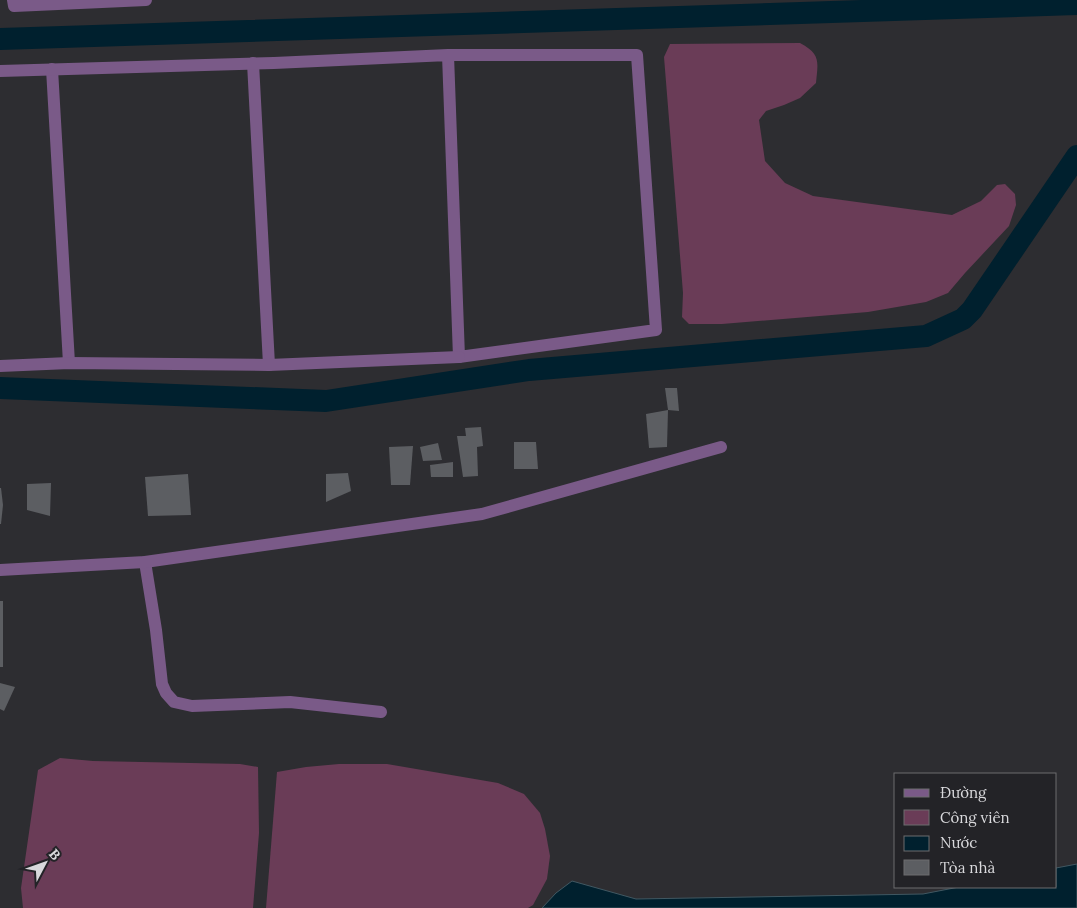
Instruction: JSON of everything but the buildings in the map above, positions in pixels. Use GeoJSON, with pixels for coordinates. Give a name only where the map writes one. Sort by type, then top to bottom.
{"type":"FeatureCollection","features":[{"type":"Feature","properties":{"kind":"street"},"geometry":{"type":"LineString","coordinates":[[13,0],[14,6],[146,0]]}},
{"type":"Feature","properties":{"kind":"street"},"geometry":{"type":"LineString","coordinates":[[448,55],[459,357]]}},
{"type":"Feature","properties":{"kind":"street"},"geometry":{"type":"LineString","coordinates":[[0,71],[448,55],[637,55],[656,330],[459,357],[269,365],[69,363],[0,366]]}},
{"type":"Feature","properties":{"kind":"street"},"geometry":{"type":"LineString","coordinates":[[252,63],[269,365]]}},
{"type":"Feature","properties":{"kind":"street"},"geometry":{"type":"LineString","coordinates":[[52,69],[69,363]]}},
{"type":"Feature","properties":{"kind":"street"},"geometry":{"type":"LineString","coordinates":[[0,570],[145,562],[482,514],[721,447]]}},
{"type":"Feature","properties":{"kind":"street"},"geometry":{"type":"LineString","coordinates":[[145,562],[156,630],[162,684],[166,693],[174,702],[192,706],[290,702],[381,712]]}},
{"type":"Feature","properties":{"kind":"green space"},"geometry":{"type":"Polygon","coordinates":[[[800,43],[812,51],[817,59],[816,83],[800,98],[766,111],[759,120],[765,161],[785,183],[813,196],[952,215],[981,201],[997,185],[1005,184],[1015,194],[1016,205],[1009,226],[948,293],[926,302],[868,312],[722,324],[689,324],[682,317],[683,293],[664,57],[670,44],[800,43]]]}},
{"type":"Feature","properties":{"kind":"green space"},"geometry":{"type":"Polygon","coordinates":[[[60,758],[93,761],[240,764],[258,767],[259,833],[253,908],[23,908],[21,888],[38,770],[60,758]]]}},
{"type":"Feature","properties":{"kind":"green space"},"geometry":{"type":"Polygon","coordinates":[[[339,764],[387,764],[498,783],[524,794],[540,813],[550,856],[547,879],[533,905],[528,908],[266,908],[277,772],[339,764]]]}},
{"type":"Feature","properties":{"kind":"water"},"geometry":{"type":"Polygon","coordinates":[[[1077,864],[1077,908],[542,908],[556,893],[572,881],[636,899],[923,894],[954,888],[1057,888],[1057,868],[1077,864]]]}},
{"type":"Feature","properties":{"kind":"waterway"},"geometry":{"type":"LineString","coordinates":[[0,39],[1077,4]]}},
{"type":"Feature","properties":{"kind":"waterway"},"geometry":{"type":"LineString","coordinates":[[0,388],[326,401],[529,370],[926,336],[963,319],[972,310],[1077,156]]}}]}
